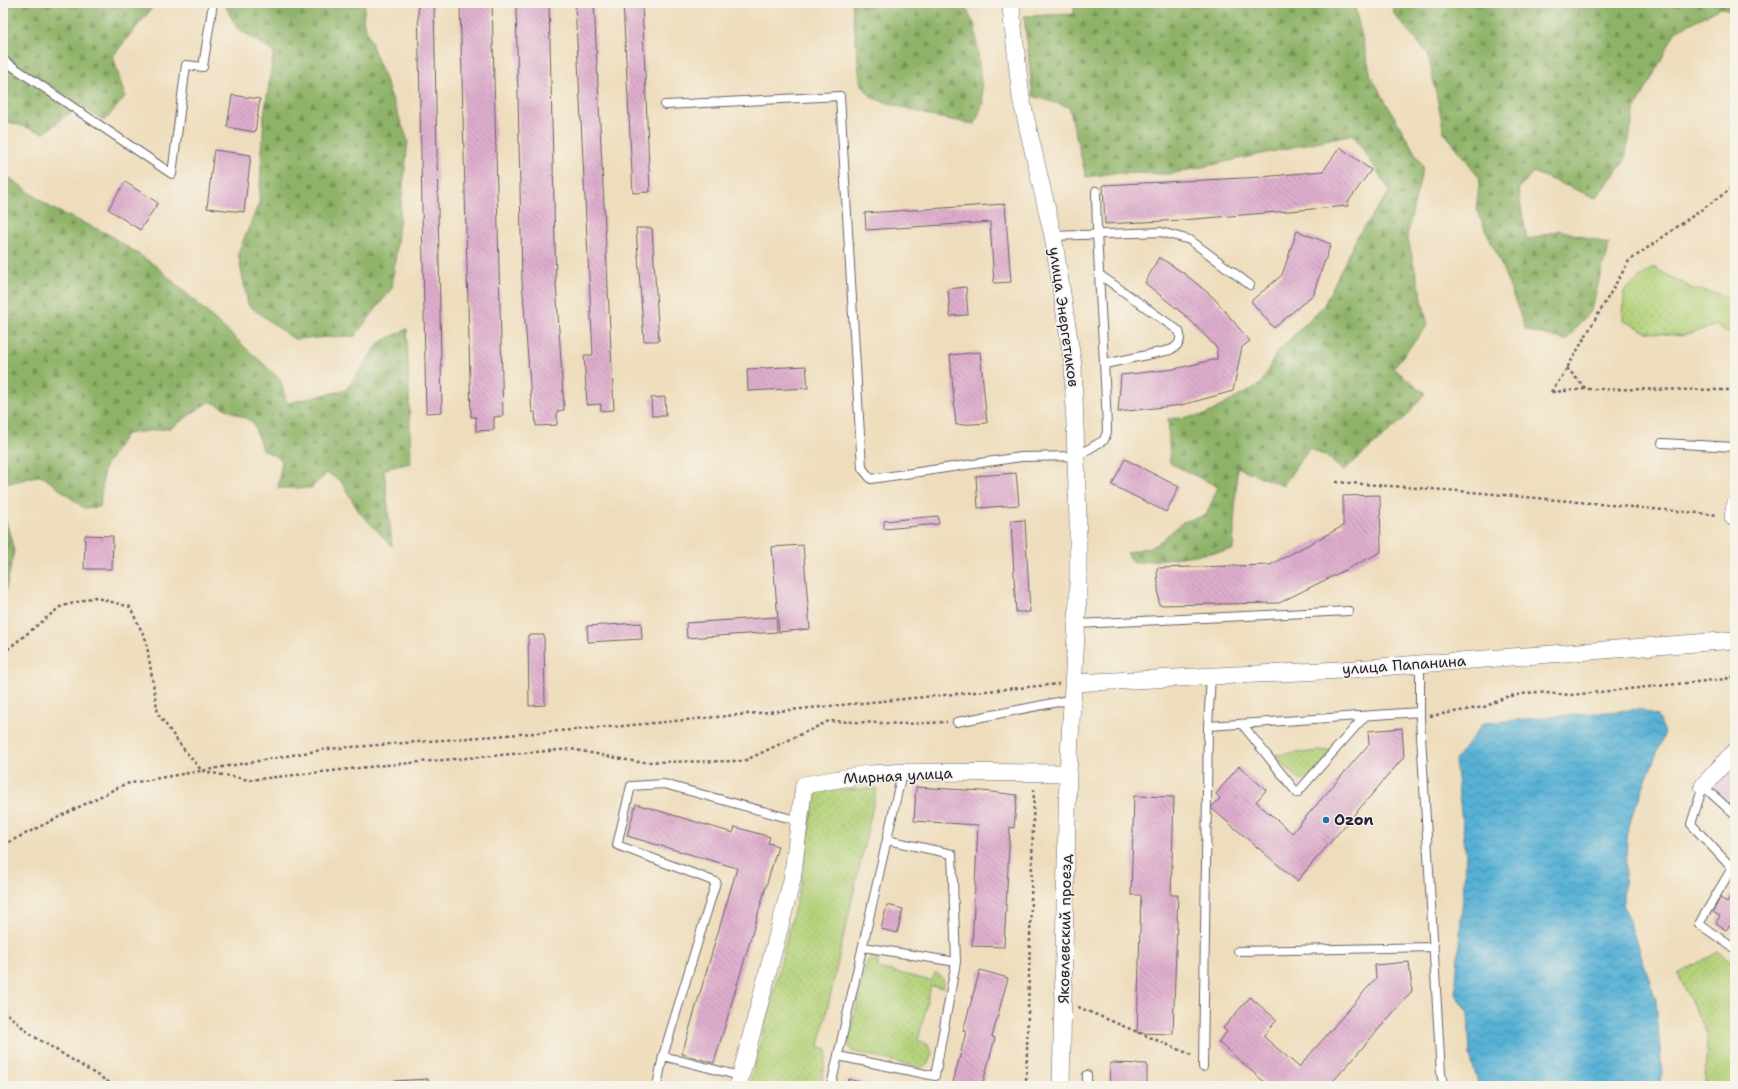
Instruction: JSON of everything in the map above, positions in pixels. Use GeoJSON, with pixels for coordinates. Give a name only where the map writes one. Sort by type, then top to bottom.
{"type":"FeatureCollection","features":[{"type":"Feature","properties":{"kind":"street","name":"улица Энергетиков"},"geometry":{"type":"LineString","coordinates":[[1010,6],[1021,98],[1053,236],[1073,365],[1078,520],[1077,624],[1073,691]]}},
{"type":"Feature","properties":{"kind":"street","name":"улица Папанина"},"geometry":{"type":"LineString","coordinates":[[1073,691],[1212,676],[1342,670],[1735,640]]}},
{"type":"Feature","properties":{"kind":"street"},"geometry":{"type":"LineString","coordinates":[[1068,773],[1073,691]]}},
{"type":"Feature","properties":{"kind":"street"},"geometry":{"type":"LineString","coordinates":[[1703,786],[1735,751]]}},
{"type":"Feature","properties":{"kind":"street","name":"Мирная улица"},"geometry":{"type":"LineString","coordinates":[[739,1081],[792,880],[804,784],[868,774],[1068,773]]}},
{"type":"Feature","properties":{"kind":"street","name":"Яковлевский проезд"},"geometry":{"type":"LineString","coordinates":[[1061,1086],[1068,773]]}},
{"type":"Feature","properties":{"kind":"lane"},"geometry":{"type":"LineString","coordinates":[[3,60],[172,174],[186,64],[203,67],[213,3]]}},
{"type":"Feature","properties":{"kind":"lane"},"geometry":{"type":"LineString","coordinates":[[664,105],[840,96],[862,468],[871,479],[1021,457],[1077,456],[1106,437],[1105,364],[1097,235],[1096,191]]}},
{"type":"Feature","properties":{"kind":"lane"},"geometry":{"type":"LineString","coordinates":[[1053,236],[1162,232],[1190,240],[1250,285]]}},
{"type":"Feature","properties":{"kind":"lane"},"geometry":{"type":"LineString","coordinates":[[1100,275],[1179,331],[1181,336],[1180,342],[1176,348],[1105,364]]}},
{"type":"Feature","properties":{"kind":"lane"},"geometry":{"type":"LineString","coordinates":[[1662,443],[1735,447]]}},
{"type":"Feature","properties":{"kind":"lane"},"geometry":{"type":"LineString","coordinates":[[1077,624],[1348,611]]}},
{"type":"Feature","properties":{"kind":"lane"},"geometry":{"type":"LineString","coordinates":[[1420,664],[1420,715],[1441,1074],[1444,1086]]}},
{"type":"Feature","properties":{"kind":"lane"},"geometry":{"type":"LineString","coordinates":[[1203,1064],[1208,726],[1212,676]]}},
{"type":"Feature","properties":{"kind":"lane"},"geometry":{"type":"LineString","coordinates":[[957,722],[1073,691]]}},
{"type":"Feature","properties":{"kind":"lane"},"geometry":{"type":"LineString","coordinates":[[1208,726],[1365,716],[1420,715]]}},
{"type":"Feature","properties":{"kind":"lane"},"geometry":{"type":"LineString","coordinates":[[1242,724],[1297,793],[1365,716]]}},
{"type":"Feature","properties":{"kind":"lane"},"geometry":{"type":"LineString","coordinates":[[830,1086],[902,773]]}},
{"type":"Feature","properties":{"kind":"lane"},"geometry":{"type":"LineString","coordinates":[[657,1086],[663,1056],[716,882],[616,845],[631,786],[664,784],[800,821]]}},
{"type":"Feature","properties":{"kind":"lane"},"geometry":{"type":"LineString","coordinates":[[1735,815],[1703,786],[1691,824],[1734,869],[1699,924],[1735,949]]}},
{"type":"Feature","properties":{"kind":"lane"},"geometry":{"type":"LineString","coordinates":[[838,1056],[935,1076],[956,962],[952,854],[887,840]]}},
{"type":"Feature","properties":{"kind":"lane"},"geometry":{"type":"LineString","coordinates":[[863,947],[956,962]]}},
{"type":"Feature","properties":{"kind":"lane"},"geometry":{"type":"LineString","coordinates":[[1238,952],[1434,947]]}},
{"type":"Feature","properties":{"kind":"lane"},"geometry":{"type":"LineString","coordinates":[[663,1056],[739,1081]]}},
{"type":"Feature","properties":{"kind":"lane"},"geometry":{"type":"LineString","coordinates":[[1087,1074],[1087,1086]]}},
{"type":"Feature","properties":{"kind":"path"},"geometry":{"type":"LineString","coordinates":[[1735,186],[1629,261],[1567,368],[1551,392],[1586,389],[1735,390]]}},
{"type":"Feature","properties":{"kind":"path"},"geometry":{"type":"LineString","coordinates":[[1567,368],[1586,389]]}},
{"type":"Feature","properties":{"kind":"path"},"geometry":{"type":"LineString","coordinates":[[1336,482],[1734,513]]}},
{"type":"Feature","properties":{"kind":"path"},"geometry":{"type":"LineString","coordinates":[[3,653],[60,607],[94,597],[130,607],[146,640],[158,714],[202,771],[249,780],[386,765],[571,749],[637,762],[744,761],[830,721],[907,724],[957,722]]}},
{"type":"Feature","properties":{"kind":"path"},"geometry":{"type":"LineString","coordinates":[[1420,715],[1484,707],[1506,697],[1534,692],[1571,695],[1726,679],[1735,676]]}},
{"type":"Feature","properties":{"kind":"path"},"geometry":{"type":"LineString","coordinates":[[3,845],[125,784],[327,749],[1073,691]]}},
{"type":"Feature","properties":{"kind":"path"},"geometry":{"type":"LineString","coordinates":[[1026,1086],[1034,772]]}},
{"type":"Feature","properties":{"kind":"path"},"geometry":{"type":"LineString","coordinates":[[1063,1000],[1203,1064]]}},
{"type":"Feature","properties":{"kind":"path"},"geometry":{"type":"LineString","coordinates":[[3,1010],[30,1034],[115,1086]]}},
{"type":"Feature","properties":{"kind":"green space"},"geometry":{"type":"Polygon","coordinates":[[[3,3],[156,3],[113,56],[125,97],[104,121],[80,105],[44,133],[6,121],[3,126],[3,3]]]}},
{"type":"Feature","properties":{"kind":"green space"},"geometry":{"type":"Polygon","coordinates":[[[224,3],[365,3],[363,21],[408,141],[392,288],[355,336],[294,339],[248,305],[238,253],[259,203],[264,116],[274,52],[237,28],[224,3]]]}},
{"type":"Feature","properties":{"kind":"green space"},"geometry":{"type":"Polygon","coordinates":[[[852,3],[963,3],[975,26],[983,102],[975,124],[935,117],[872,98],[860,82],[852,3]]]}},
{"type":"Feature","properties":{"kind":"green space"},"geometry":{"type":"Polygon","coordinates":[[[1074,3],[1354,3],[1371,76],[1423,167],[1407,235],[1428,325],[1393,368],[1425,393],[1406,417],[1343,471],[1329,458],[1309,448],[1283,486],[1237,467],[1233,550],[1134,563],[1127,553],[1156,545],[1183,522],[1206,515],[1218,487],[1170,463],[1168,419],[1205,415],[1261,384],[1277,352],[1324,305],[1358,235],[1390,191],[1353,134],[1170,174],[1115,173],[1086,177],[1069,107],[1033,96],[1024,16],[1074,14],[1074,3]]]}},
{"type":"Feature","properties":{"kind":"green space"},"geometry":{"type":"Polygon","coordinates":[[[1393,3],[1735,3],[1735,10],[1720,8],[1676,31],[1634,112],[1625,160],[1596,198],[1533,172],[1518,190],[1527,240],[1559,230],[1609,244],[1591,310],[1566,340],[1526,330],[1499,259],[1476,209],[1480,178],[1444,132],[1428,54],[1394,14],[1393,3]]]}},
{"type":"Feature","properties":{"kind":"green space"},"geometry":{"type":"Polygon","coordinates":[[[3,173],[53,209],[108,234],[156,266],[280,379],[287,403],[346,390],[379,343],[407,329],[411,463],[384,469],[392,546],[359,512],[341,481],[327,473],[311,488],[278,488],[282,460],[262,449],[253,422],[210,401],[171,428],[126,434],[104,468],[100,507],[84,508],[41,475],[6,484],[3,510],[3,173]]]}},
{"type":"Feature","properties":{"kind":"green space"},"geometry":{"type":"Polygon","coordinates":[[[1653,267],[1693,289],[1735,297],[1735,337],[1716,325],[1682,336],[1647,332],[1623,320],[1624,291],[1653,267]]]}},
{"type":"Feature","properties":{"kind":"green space"},"geometry":{"type":"Polygon","coordinates":[[[3,510],[14,551],[3,602],[3,510]]]}},
{"type":"Feature","properties":{"kind":"green space"},"geometry":{"type":"Polygon","coordinates":[[[1334,750],[1308,780],[1300,780],[1274,755],[1334,750]]]}},
{"type":"Feature","properties":{"kind":"green space"},"geometry":{"type":"Polygon","coordinates":[[[877,788],[819,1046],[828,1050],[820,1086],[749,1086],[801,883],[815,791],[877,788]]]}},
{"type":"Feature","properties":{"kind":"green space"},"geometry":{"type":"Polygon","coordinates":[[[1718,952],[1735,965],[1735,1086],[1703,1086],[1705,1084],[1707,1034],[1678,974],[1718,952]]]}},
{"type":"Feature","properties":{"kind":"green space"},"geometry":{"type":"Polygon","coordinates":[[[872,956],[878,956],[878,968],[931,981],[936,972],[943,979],[944,988],[931,986],[918,1041],[927,1044],[932,1053],[928,1064],[921,1068],[852,1051],[848,1043],[867,962],[872,956]]]}},
{"type":"Feature","properties":{"kind":"water"},"geometry":{"type":"Polygon","coordinates":[[[1640,709],[1656,715],[1665,732],[1628,826],[1623,903],[1656,1000],[1662,1073],[1659,1086],[1479,1086],[1470,1056],[1468,1012],[1455,994],[1466,855],[1455,761],[1483,723],[1640,709]]]}},
{"type":"Feature","properties":{"kind":"building"},"geometry":{"type":"Polygon","coordinates":[[[418,3],[434,3],[442,412],[426,413],[418,3]]]}},
{"type":"Feature","properties":{"kind":"building"},"geometry":{"type":"Polygon","coordinates":[[[460,3],[492,3],[503,416],[494,417],[494,430],[476,431],[476,417],[471,417],[460,3]]]}},
{"type":"Feature","properties":{"kind":"building"},"geometry":{"type":"Polygon","coordinates":[[[516,3],[549,3],[556,282],[564,410],[557,411],[557,425],[536,426],[535,412],[532,412],[522,280],[516,3]]]}},
{"type":"Feature","properties":{"kind":"building"},"geometry":{"type":"Polygon","coordinates":[[[575,3],[594,3],[614,410],[601,411],[601,404],[587,405],[584,355],[593,355],[575,3]]]}},
{"type":"Feature","properties":{"kind":"building"},"geometry":{"type":"Polygon","coordinates":[[[623,3],[642,3],[650,192],[633,193],[623,3]]]}},
{"type":"Feature","properties":{"kind":"building"},"geometry":{"type":"Polygon","coordinates":[[[232,95],[260,99],[255,132],[227,127],[232,95]]]}},
{"type":"Feature","properties":{"kind":"building"},"geometry":{"type":"Polygon","coordinates":[[[1340,147],[1371,170],[1348,202],[1348,206],[1183,220],[1105,224],[1103,185],[1262,177],[1323,171],[1340,147]]]}},
{"type":"Feature","properties":{"kind":"building"},"geometry":{"type":"Polygon","coordinates":[[[214,150],[251,155],[244,212],[207,208],[214,150]]]}},
{"type":"Feature","properties":{"kind":"building"},"geometry":{"type":"Polygon","coordinates":[[[125,182],[158,203],[140,230],[108,209],[125,182]]]}},
{"type":"Feature","properties":{"kind":"building"},"geometry":{"type":"Polygon","coordinates":[[[1005,204],[1011,282],[994,283],[990,222],[866,230],[865,213],[1005,204]]]}},
{"type":"Feature","properties":{"kind":"building"},"geometry":{"type":"Polygon","coordinates":[[[636,228],[652,228],[659,341],[644,341],[636,228]]]}},
{"type":"Feature","properties":{"kind":"building"},"geometry":{"type":"Polygon","coordinates":[[[1297,231],[1331,244],[1314,291],[1315,293],[1274,328],[1251,301],[1282,275],[1297,231]]]}},
{"type":"Feature","properties":{"kind":"building"},"geometry":{"type":"Polygon","coordinates":[[[1159,257],[1185,274],[1213,297],[1250,341],[1242,347],[1233,391],[1182,405],[1118,412],[1121,375],[1174,369],[1217,359],[1217,348],[1187,317],[1145,283],[1159,257]]]}},
{"type":"Feature","properties":{"kind":"building"},"geometry":{"type":"Polygon","coordinates":[[[966,287],[968,315],[950,316],[948,289],[966,287]]]}},
{"type":"Feature","properties":{"kind":"building"},"geometry":{"type":"Polygon","coordinates":[[[980,352],[987,423],[956,425],[950,355],[980,352]]]}},
{"type":"Feature","properties":{"kind":"building"},"geometry":{"type":"Polygon","coordinates":[[[806,366],[808,388],[748,391],[747,369],[806,366]]]}},
{"type":"Feature","properties":{"kind":"building"},"geometry":{"type":"Polygon","coordinates":[[[665,397],[666,416],[652,416],[651,398],[665,397]]]}},
{"type":"Feature","properties":{"kind":"building"},"geometry":{"type":"Polygon","coordinates":[[[1125,459],[1179,487],[1166,512],[1112,485],[1125,459]]]}},
{"type":"Feature","properties":{"kind":"building"},"geometry":{"type":"Polygon","coordinates":[[[1016,473],[1019,505],[978,508],[976,476],[1016,473]]]}},
{"type":"Feature","properties":{"kind":"building"},"geometry":{"type":"Polygon","coordinates":[[[1380,495],[1381,552],[1279,603],[1159,605],[1157,568],[1270,565],[1343,526],[1343,496],[1380,495]]]}},
{"type":"Feature","properties":{"kind":"building"},"geometry":{"type":"Polygon","coordinates":[[[938,516],[939,524],[884,529],[884,521],[938,516]]]}},
{"type":"Feature","properties":{"kind":"building"},"geometry":{"type":"Polygon","coordinates":[[[1025,520],[1030,612],[1016,612],[1011,521],[1025,520]]]}},
{"type":"Feature","properties":{"kind":"building"},"geometry":{"type":"Polygon","coordinates":[[[85,535],[113,536],[112,569],[84,569],[85,535]]]}},
{"type":"Feature","properties":{"kind":"building"},"geometry":{"type":"Polygon","coordinates":[[[803,545],[810,629],[779,632],[772,547],[803,545]]]}},
{"type":"Feature","properties":{"kind":"building"},"geometry":{"type":"Polygon","coordinates":[[[776,617],[777,632],[687,638],[686,623],[776,617]]]}},
{"type":"Feature","properties":{"kind":"building"},"geometry":{"type":"Polygon","coordinates":[[[641,623],[642,639],[588,642],[587,626],[641,623]]]}},
{"type":"Feature","properties":{"kind":"building"},"geometry":{"type":"Polygon","coordinates":[[[528,635],[544,635],[545,705],[529,706],[528,635]]]}},
{"type":"Feature","properties":{"kind":"building"},"geometry":{"type":"Polygon","coordinates":[[[1402,728],[1404,757],[1297,881],[1211,808],[1220,798],[1216,794],[1239,766],[1266,790],[1256,802],[1292,833],[1369,744],[1368,731],[1402,728]]]}},
{"type":"Feature","properties":{"kind":"building"},"geometry":{"type":"Polygon","coordinates":[[[1735,762],[1735,806],[1731,810],[1709,792],[1735,762]]]}},
{"type":"Feature","properties":{"kind":"building"},"geometry":{"type":"Polygon","coordinates":[[[916,787],[982,791],[1017,795],[1014,828],[1010,827],[1004,947],[972,946],[978,825],[914,821],[916,787]]]}},
{"type":"Feature","properties":{"kind":"building"},"geometry":{"type":"Polygon","coordinates":[[[1134,796],[1174,797],[1171,895],[1178,895],[1173,1034],[1137,1033],[1141,895],[1131,895],[1134,796]]]}},
{"type":"Feature","properties":{"kind":"building"},"geometry":{"type":"Polygon","coordinates":[[[636,804],[733,833],[735,827],[770,837],[768,843],[778,846],[714,1063],[682,1054],[737,868],[627,836],[636,804]]]}},
{"type":"Feature","properties":{"kind":"building"},"geometry":{"type":"Polygon","coordinates":[[[1732,893],[1735,895],[1735,930],[1729,926],[1726,930],[1716,923],[1720,916],[1713,912],[1720,898],[1727,902],[1732,893]]]}},
{"type":"Feature","properties":{"kind":"building"},"geometry":{"type":"Polygon","coordinates":[[[887,905],[903,909],[897,933],[881,929],[887,905]]]}},
{"type":"Feature","properties":{"kind":"building"},"geometry":{"type":"Polygon","coordinates":[[[1409,962],[1412,991],[1329,1086],[1269,1086],[1218,1042],[1227,1032],[1223,1028],[1250,997],[1277,1020],[1263,1036],[1299,1067],[1376,978],[1375,965],[1409,962]]]}},
{"type":"Feature","properties":{"kind":"building"},"geometry":{"type":"Polygon","coordinates":[[[980,970],[1008,978],[992,1037],[995,1038],[982,1086],[952,1086],[966,1032],[963,1031],[980,970]]]}},
{"type":"Feature","properties":{"kind":"building"},"geometry":{"type":"Polygon","coordinates":[[[1110,1063],[1147,1064],[1147,1086],[1109,1086],[1110,1063]]]}},
{"type":"Feature","properties":{"kind":"building"},"geometry":{"type":"Polygon","coordinates":[[[428,1079],[429,1086],[393,1086],[393,1081],[428,1079]]]}},
{"type":"Feature","properties":{"kind":"building"},"geometry":{"type":"Polygon","coordinates":[[[849,1079],[874,1086],[847,1086],[849,1079]]]}},
{"type":"Feature","properties":{"kind":"place","name":"Ozon"},"geometry":{"type":"Point","coordinates":[1326,820]}}]}
